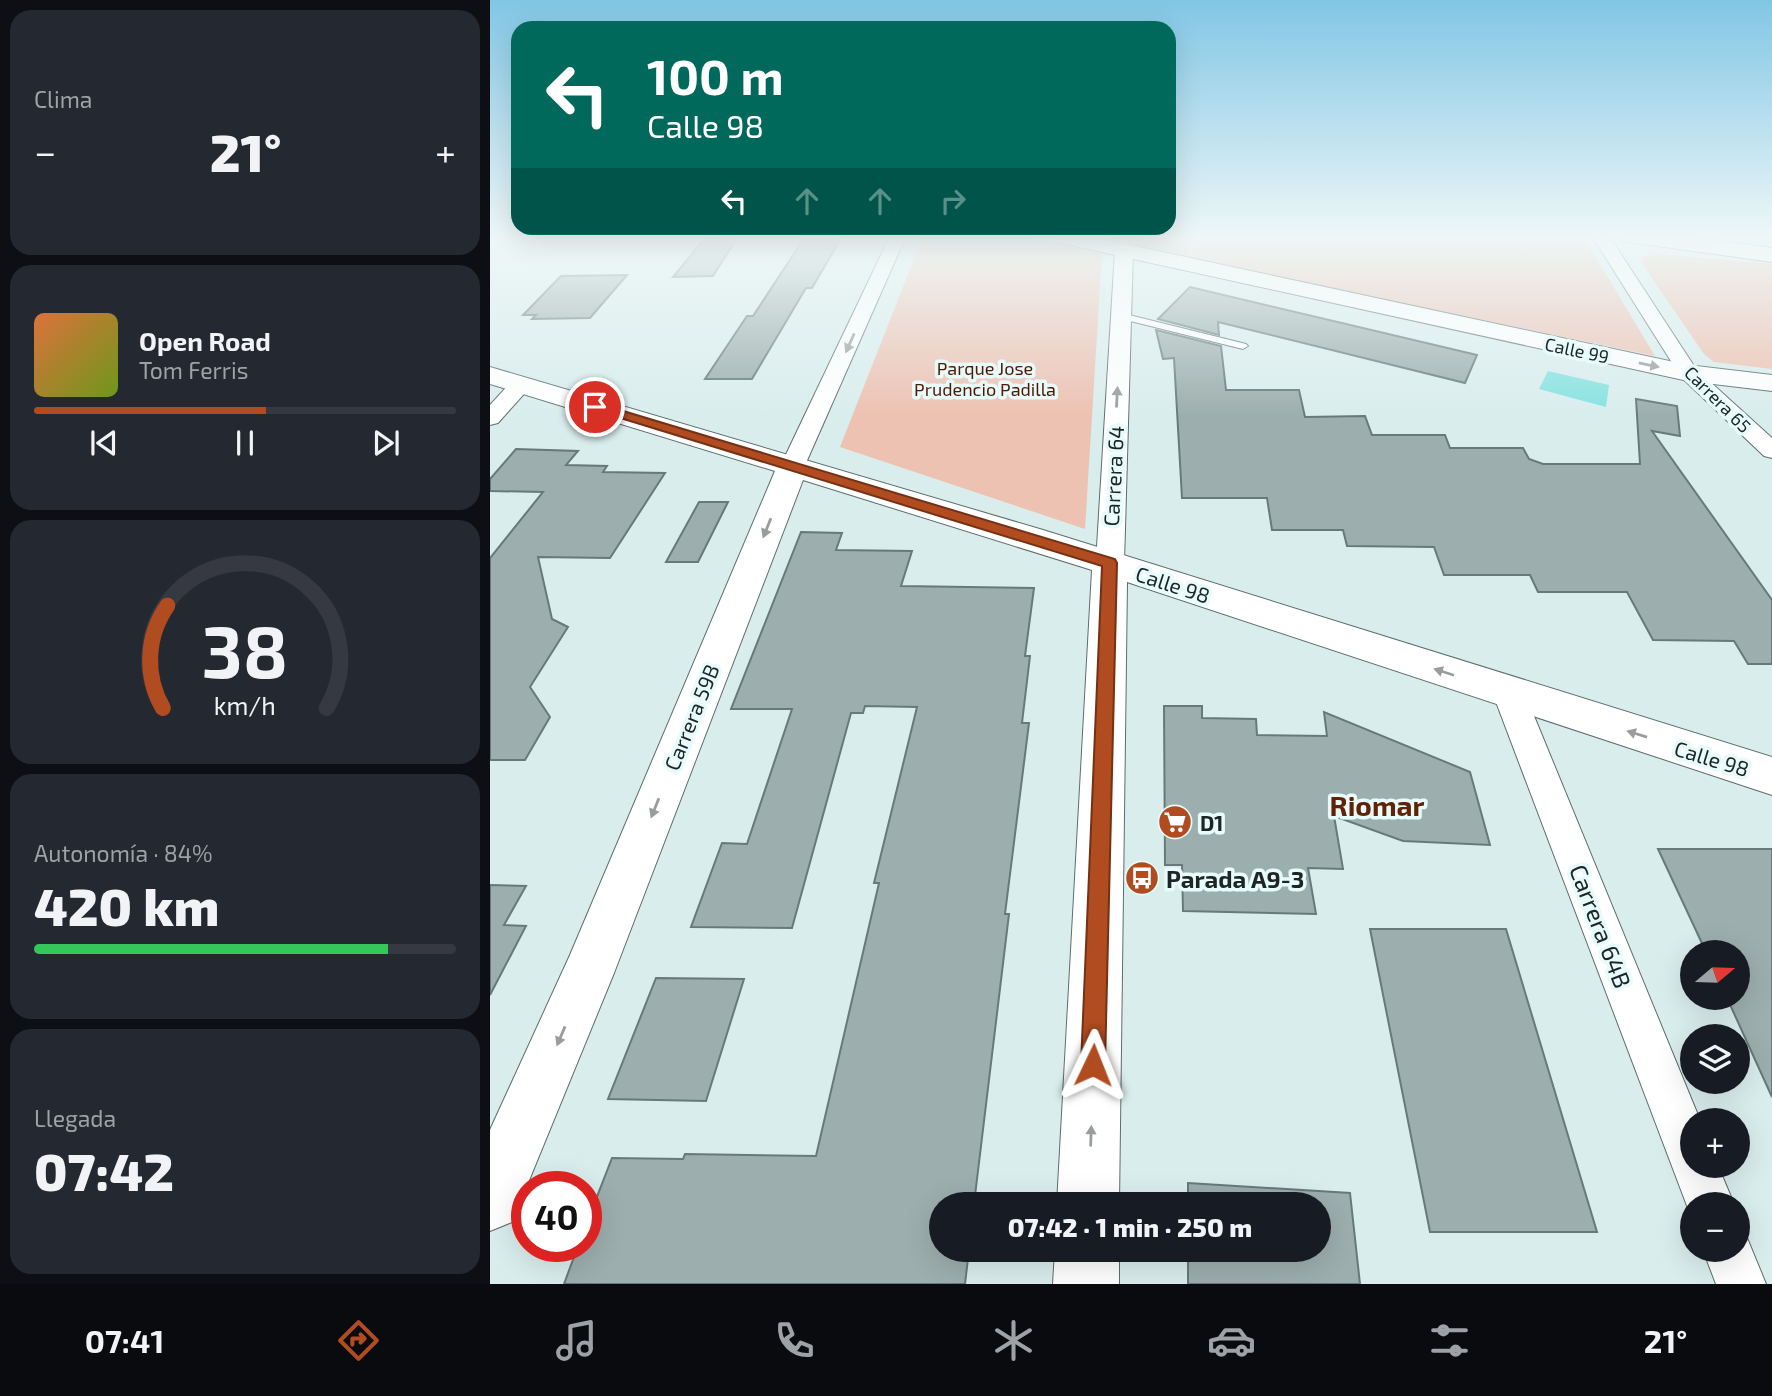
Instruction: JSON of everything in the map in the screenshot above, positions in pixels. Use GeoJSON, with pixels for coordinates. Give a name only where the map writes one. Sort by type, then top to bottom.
{"type":"FeatureCollection","features":[{"type":"Feature","properties":{"kind":"street","name":"Carrera 59B"},"geometry":{"type":"LineString","coordinates":[[490,1200],[588,973],[793,465],[871,296]]}},
{"type":"Feature","properties":{"kind":"street","name":"Carrera 64"},"geometry":{"type":"LineString","coordinates":[[1088,1192],[1122,296]]}},
{"type":"Feature","properties":{"kind":"street","name":"Calle 99"},"geometry":{"type":"LineString","coordinates":[[1332,296],[1688,373],[1772,383]]}},
{"type":"Feature","properties":{"kind":"street","name":"Carrera 65"},"geometry":{"type":"LineString","coordinates":[[1638,296],[1688,373],[1772,452]]}},
{"type":"Feature","properties":{"kind":"street","name":"Calle 98"},"geometry":{"type":"LineString","coordinates":[[490,375],[1110,563],[1509,694],[1772,776]]}},
{"type":"Feature","properties":{"kind":"street"},"geometry":{"type":"LineString","coordinates":[[490,418],[521,385]]}},
{"type":"Feature","properties":{"kind":"street","name":"Carrera 64B"},"geometry":{"type":"LineString","coordinates":[[1509,694],[1680,1128]]}},
{"type":"Feature","properties":{"kind":"street"},"geometry":{"type":"LineString","coordinates":[[1086,1284],[1087,1262]]}},
{"type":"Feature","properties":{"kind":"street"},"geometry":{"type":"LineString","coordinates":[[1733,1262],[1741,1284]]}},
{"type":"Feature","properties":{"kind":"lane"},"geometry":{"type":"LineString","coordinates":[[1121,316],[1243,346]]}},
{"type":"Feature","properties":{"kind":"green space","name":"Parque Jose Prudencio Padilla"},"geometry":{"type":"Polygon","coordinates":[[[899,296],[1099,296],[1085,529],[840,447],[899,296]]]}},
{"type":"Feature","properties":{"kind":"green space"},"geometry":{"type":"Polygon","coordinates":[[[1369,296],[1619,296],[1655,356],[1369,296]]]}},
{"type":"Feature","properties":{"kind":"green space"},"geometry":{"type":"Polygon","coordinates":[[[1664,296],[1772,296],[1772,369],[1714,362],[1704,354],[1664,296]]]}},
{"type":"Feature","properties":{"kind":"water"},"geometry":{"type":"Polygon","coordinates":[[[1548,371],[1609,385],[1606,407],[1539,389],[1548,371]]]}},
{"type":"Feature","properties":{"kind":"building"},"geometry":{"type":"Polygon","coordinates":[[[542,296],[609,296],[590,318],[532,319],[536,315],[523,315],[542,296]]]}},
{"type":"Feature","properties":{"kind":"building"},"geometry":{"type":"Polygon","coordinates":[[[766,296],[801,296],[752,379],[705,379],[747,316],[753,316],[766,296]]]}},
{"type":"Feature","properties":{"kind":"building"},"geometry":{"type":"Polygon","coordinates":[[[1181,296],[1228,296],[1477,355],[1465,383],[1218,322],[1219,335],[1158,319],[1181,296]]]}},
{"type":"Feature","properties":{"kind":"building"},"geometry":{"type":"Polygon","coordinates":[[[1156,330],[1221,346],[1226,390],[1299,390],[1305,417],[1365,416],[1372,435],[1445,435],[1450,448],[1523,448],[1529,459],[1543,464],[1640,464],[1636,399],[1677,406],[1680,436],[1652,431],[1772,600],[1772,664],[1748,664],[1734,641],[1653,640],[1627,592],[1538,592],[1530,575],[1444,575],[1434,547],[1347,546],[1343,530],[1272,530],[1267,498],[1182,498],[1174,358],[1163,359],[1156,330]]]}},
{"type":"Feature","properties":{"kind":"building"},"geometry":{"type":"Polygon","coordinates":[[[516,449],[578,451],[566,465],[607,466],[603,472],[665,473],[610,558],[538,557],[552,619],[568,627],[530,687],[550,717],[525,760],[490,760],[490,558],[543,492],[490,491],[490,479],[516,449]]]}},
{"type":"Feature","properties":{"kind":"building"},"geometry":{"type":"Polygon","coordinates":[[[699,502],[728,502],[698,562],[666,562],[699,502]]]}},
{"type":"Feature","properties":{"kind":"building"},"geometry":{"type":"Polygon","coordinates":[[[801,532],[842,533],[836,550],[912,551],[901,586],[1034,588],[1025,656],[1030,656],[1022,723],[1029,723],[1005,914],[1009,914],[975,1192],[929,1192],[929,1262],[968,1262],[965,1284],[564,1284],[572,1262],[602,1262],[602,1184],[612,1158],[683,1159],[685,1154],[816,1156],[879,883],[874,883],[917,707],[865,706],[863,713],[851,713],[792,928],[691,927],[722,843],[747,844],[792,709],[731,709],[801,532]]]}},
{"type":"Feature","properties":{"kind":"building"},"geometry":{"type":"Polygon","coordinates":[[[1164,706],[1202,706],[1202,718],[1256,719],[1257,735],[1327,736],[1324,712],[1470,772],[1490,845],[1403,841],[1334,816],[1343,869],[1308,868],[1316,914],[1183,911],[1182,865],[1165,865],[1164,706]]]}},
{"type":"Feature","properties":{"kind":"building"},"geometry":{"type":"Polygon","coordinates":[[[1658,849],[1772,849],[1772,1097],[1750,1049],[1750,1024],[1739,1024],[1732,1010],[1750,1010],[1750,940],[1700,940],[1658,849]]]}},
{"type":"Feature","properties":{"kind":"building"},"geometry":{"type":"Polygon","coordinates":[[[490,885],[526,886],[504,925],[526,926],[490,995],[490,885]]]}},
{"type":"Feature","properties":{"kind":"building"},"geometry":{"type":"Polygon","coordinates":[[[1370,929],[1506,929],[1597,1232],[1430,1232],[1370,929]]]}},
{"type":"Feature","properties":{"kind":"building"},"geometry":{"type":"Polygon","coordinates":[[[656,978],[744,979],[706,1101],[608,1099],[656,978]]]}},
{"type":"Feature","properties":{"kind":"building"},"geometry":{"type":"Polygon","coordinates":[[[1188,1183],[1350,1193],[1360,1284],[1188,1284],[1188,1262],[1331,1262],[1331,1192],[1188,1192],[1188,1183]]]}},
{"type":"Feature","properties":{"kind":"place","name":"D1"},"geometry":{"type":"Point","coordinates":[1175,822]}},
{"type":"Feature","properties":{"kind":"place","name":"Parada A9-3"},"geometry":{"type":"Point","coordinates":[1142,878]}},
{"type":"Feature","properties":{"kind":"district","name":"Riomar"},"geometry":{"type":"Point","coordinates":[1377,805]}},
{"type":"Feature","properties":{"kind":"route"},"geometry":{"type":"LineString","coordinates":[[595,407],[1110,563],[1093,1065]]}}]}
